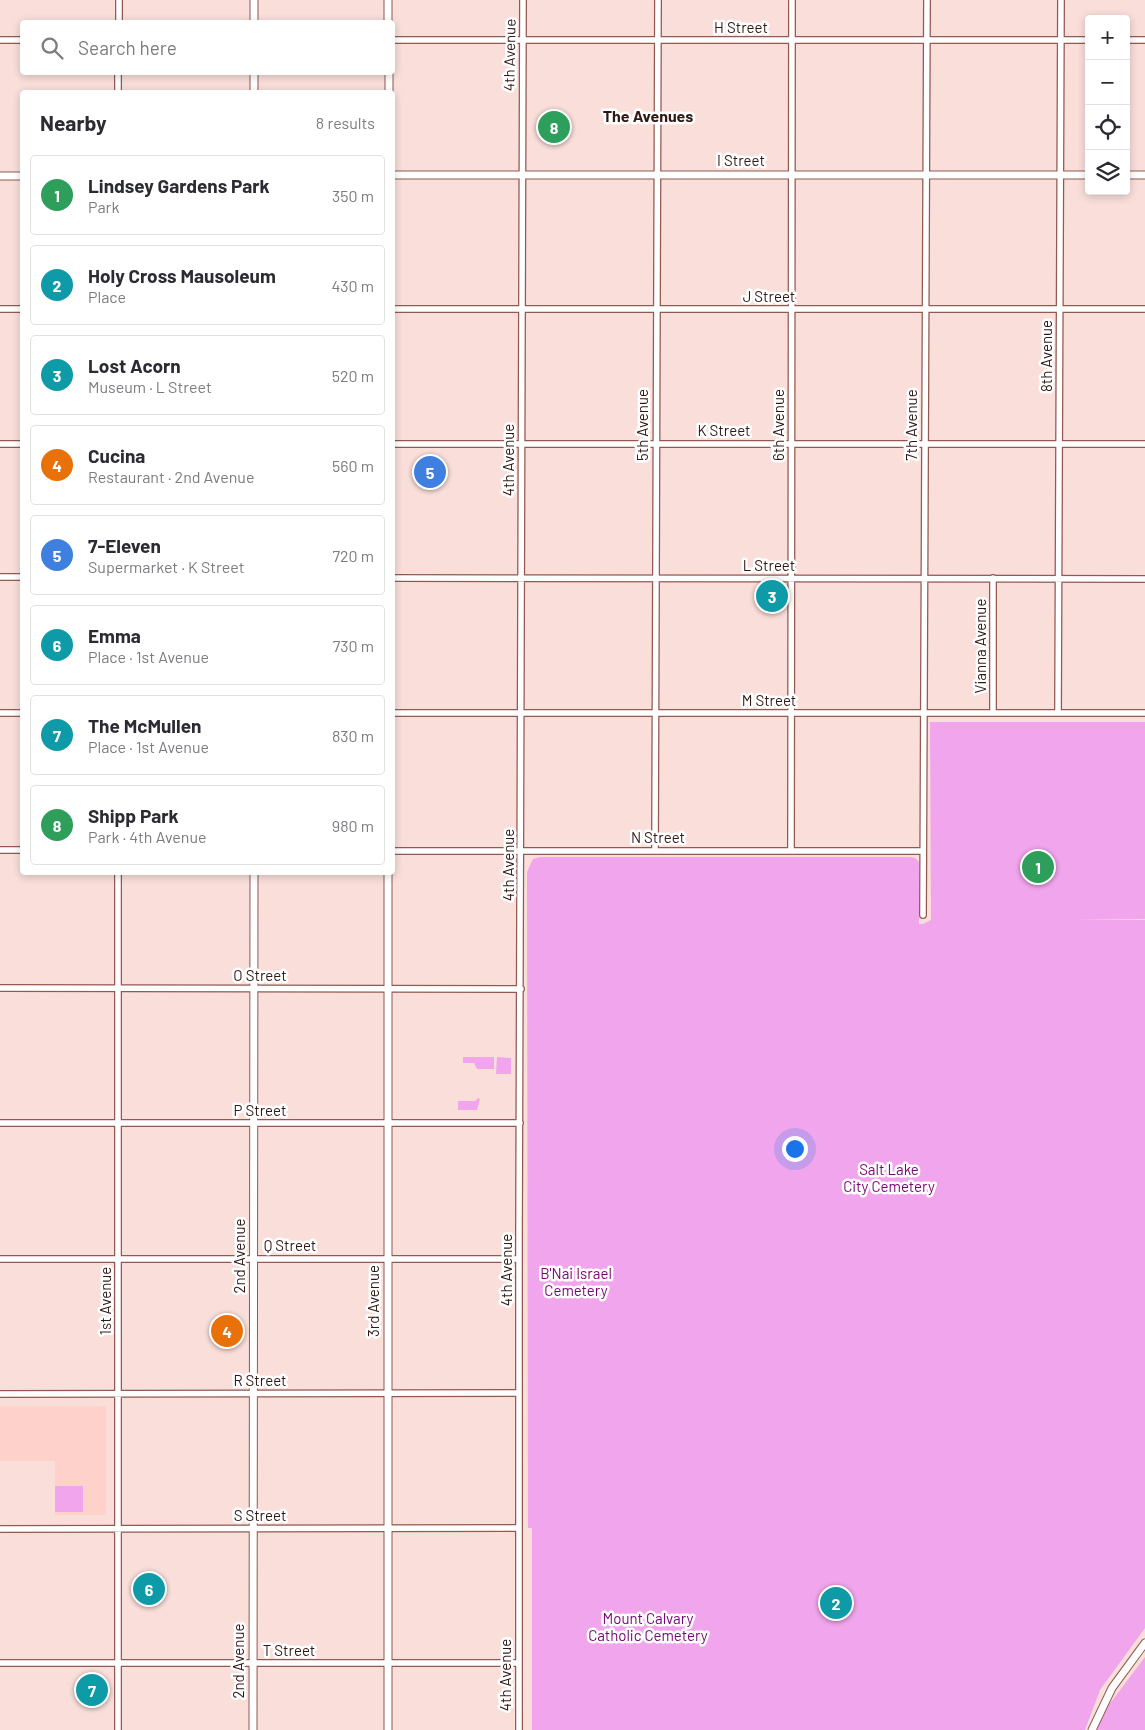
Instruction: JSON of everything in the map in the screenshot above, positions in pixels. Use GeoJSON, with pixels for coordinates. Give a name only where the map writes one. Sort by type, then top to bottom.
{"type":"FeatureCollection","features":[{"type":"Feature","properties":{"kind":"street"},"geometry":{"type":"LineString","coordinates":[[119,0],[119,20]]}},
{"type":"Feature","properties":{"kind":"street"},"geometry":{"type":"LineString","coordinates":[[254,0],[254,20]]}},
{"type":"Feature","properties":{"kind":"street"},"geometry":{"type":"LineString","coordinates":[[388,0],[388,20]]}},
{"type":"Feature","properties":{"kind":"street","name":"4th Avenue"},"geometry":{"type":"LineString","coordinates":[[520,1730],[519,1259],[522,851],[523,0]]}},
{"type":"Feature","properties":{"kind":"street","name":"5th Avenue"},"geometry":{"type":"LineString","coordinates":[[656,850],[655,578],[658,0]]}},
{"type":"Feature","properties":{"kind":"street","name":"6th Avenue"},"geometry":{"type":"LineString","coordinates":[[791,850],[792,0]]}},
{"type":"Feature","properties":{"kind":"street","name":"7th Avenue"},"geometry":{"type":"LineString","coordinates":[[923,915],[927,0]]}},
{"type":"Feature","properties":{"kind":"street","name":"8th Avenue"},"geometry":{"type":"LineString","coordinates":[[1058,713],[1061,0]]}},
{"type":"Feature","properties":{"kind":"street"},"geometry":{"type":"LineString","coordinates":[[0,40],[20,40]]}},
{"type":"Feature","properties":{"kind":"street","name":"H Street"},"geometry":{"type":"LineString","coordinates":[[395,40],[1085,40]]}},
{"type":"Feature","properties":{"kind":"street"},"geometry":{"type":"LineString","coordinates":[[1130,40],[1145,40]]}},
{"type":"Feature","properties":{"kind":"street"},"geometry":{"type":"LineString","coordinates":[[118,75],[118,90]]}},
{"type":"Feature","properties":{"kind":"street"},"geometry":{"type":"LineString","coordinates":[[254,75],[254,90]]}},
{"type":"Feature","properties":{"kind":"street"},"geometry":{"type":"LineString","coordinates":[[389,75],[389,90]]}},
{"type":"Feature","properties":{"kind":"street","name":"I Street"},"geometry":{"type":"LineString","coordinates":[[395,175],[1085,175]]}},
{"type":"Feature","properties":{"kind":"street"},"geometry":{"type":"LineString","coordinates":[[1130,175],[1145,175]]}},
{"type":"Feature","properties":{"kind":"street"},"geometry":{"type":"LineString","coordinates":[[0,176],[20,176]]}},
{"type":"Feature","properties":{"kind":"street"},"geometry":{"type":"LineString","coordinates":[[0,309],[20,309]]}},
{"type":"Feature","properties":{"kind":"street","name":"J Street"},"geometry":{"type":"LineString","coordinates":[[395,309],[1145,309]]}},
{"type":"Feature","properties":{"kind":"street"},"geometry":{"type":"LineString","coordinates":[[0,444],[20,444]]}},
{"type":"Feature","properties":{"kind":"street","name":"K Street"},"geometry":{"type":"LineString","coordinates":[[395,444],[1145,444]]}},
{"type":"Feature","properties":{"kind":"street"},"geometry":{"type":"LineString","coordinates":[[0,577],[20,577]]}},
{"type":"Feature","properties":{"kind":"street","name":"L Street"},"geometry":{"type":"LineString","coordinates":[[395,578],[1145,578]]}},
{"type":"Feature","properties":{"kind":"street","name":"Vianna Avenue"},"geometry":{"type":"LineString","coordinates":[[993,578],[993,713]]}},
{"type":"Feature","properties":{"kind":"street"},"geometry":{"type":"LineString","coordinates":[[0,713],[20,713]]}},
{"type":"Feature","properties":{"kind":"street","name":"M Street"},"geometry":{"type":"LineString","coordinates":[[395,713],[1145,713]]}},
{"type":"Feature","properties":{"kind":"street"},"geometry":{"type":"LineString","coordinates":[[0,850],[20,850]]}},
{"type":"Feature","properties":{"kind":"street","name":"N Street"},"geometry":{"type":"LineString","coordinates":[[395,851],[923,851]]}},
{"type":"Feature","properties":{"kind":"street","name":"1st Avenue"},"geometry":{"type":"LineString","coordinates":[[118,875],[118,1730]]}},
{"type":"Feature","properties":{"kind":"street","name":"2nd Avenue"},"geometry":{"type":"LineString","coordinates":[[253,1730],[254,875]]}},
{"type":"Feature","properties":{"kind":"street","name":"3rd Avenue"},"geometry":{"type":"LineString","coordinates":[[388,875],[388,1730]]}},
{"type":"Feature","properties":{"kind":"street","name":"O Street"},"geometry":{"type":"LineString","coordinates":[[0,988],[521,989]]}},
{"type":"Feature","properties":{"kind":"street","name":"P Street"},"geometry":{"type":"LineString","coordinates":[[0,1123],[520,1123]]}},
{"type":"Feature","properties":{"kind":"street","name":"Q Street"},"geometry":{"type":"LineString","coordinates":[[0,1259],[519,1259]]}},
{"type":"Feature","properties":{"kind":"street","name":"R Street"},"geometry":{"type":"LineString","coordinates":[[0,1394],[519,1393]]}},
{"type":"Feature","properties":{"kind":"street","name":"S Street"},"geometry":{"type":"LineString","coordinates":[[0,1529],[519,1528]]}},
{"type":"Feature","properties":{"kind":"street"},"geometry":{"type":"LineString","coordinates":[[1092,1730],[1112,1688],[1145,1643]]}},
{"type":"Feature","properties":{"kind":"street","name":"T Street"},"geometry":{"type":"LineString","coordinates":[[0,1663],[519,1663]]}},
{"type":"Feature","properties":{"kind":"shaded area"},"geometry":{"type":"Polygon","coordinates":[[[0,1406],[106,1406],[106,1515],[55,1515],[55,1461],[0,1461],[0,1406]]]}},
{"type":"Feature","properties":{"kind":"green space"},"geometry":{"type":"Polygon","coordinates":[[[544,119],[565,120],[565,134],[544,134],[544,119]]]}},
{"type":"Feature","properties":{"kind":"green space","name":"Salt Lake City Cemetery"},"geometry":{"type":"Polygon","coordinates":[[[930,722],[1145,722],[1145,919],[1073,920],[1145,920],[1145,1628],[1100,1690],[1085,1730],[532,1730],[532,1528],[528,1528],[527,872],[533,859],[540,857],[910,857],[915,858],[919,862],[919,924],[923,924],[931,920],[930,722]]]}},
{"type":"Feature","properties":{"kind":"green space"},"geometry":{"type":"Polygon","coordinates":[[[463,1057],[494,1057],[494,1069],[477,1069],[474,1063],[463,1063],[463,1057]]]}},
{"type":"Feature","properties":{"kind":"green space"},"geometry":{"type":"Polygon","coordinates":[[[497,1057],[511,1058],[511,1074],[496,1074],[497,1057]]]}},
{"type":"Feature","properties":{"kind":"green space"},"geometry":{"type":"Polygon","coordinates":[[[478,1098],[480,1099],[477,1110],[458,1110],[458,1101],[475,1101],[478,1098]]]}},
{"type":"Feature","properties":{"kind":"green space"},"geometry":{"type":"Polygon","coordinates":[[[55,1486],[83,1486],[83,1512],[55,1512],[55,1486]]]}},
{"type":"Feature","properties":{"kind":"green space"},"geometry":{"type":"Polygon","coordinates":[[[1145,1657],[1145,1730],[1097,1730],[1105,1710],[1145,1657]]]}},
{"type":"Feature","properties":{"kind":"place","name":"Shipp Park"},"geometry":{"type":"Point","coordinates":[554,127]}},
{"type":"Feature","properties":{"kind":"place","name":"7-Eleven"},"geometry":{"type":"Point","coordinates":[430,472]}},
{"type":"Feature","properties":{"kind":"place","name":"Lost Acorn"},"geometry":{"type":"Point","coordinates":[772,596]}},
{"type":"Feature","properties":{"kind":"place","name":"Lindsey Gardens Park"},"geometry":{"type":"Point","coordinates":[1038,867]}},
{"type":"Feature","properties":{"kind":"place","name":"Cucina"},"geometry":{"type":"Point","coordinates":[227,1331]}},
{"type":"Feature","properties":{"kind":"place","name":"Emma"},"geometry":{"type":"Point","coordinates":[149,1589]}},
{"type":"Feature","properties":{"kind":"place","name":"Holy Cross Mausoleum"},"geometry":{"type":"Point","coordinates":[836,1603]}},
{"type":"Feature","properties":{"kind":"place","name":"The McMullen"},"geometry":{"type":"Point","coordinates":[92,1690]}},
{"type":"Feature","properties":{"kind":"district","name":"The Avenues"},"geometry":{"type":"Point","coordinates":[648,116]}},
{"type":"Feature","properties":{"kind":"park label","name":"B'Nai Israel Cemetery"},"geometry":{"type":"Point","coordinates":[576,1282]}},
{"type":"Feature","properties":{"kind":"park label","name":"Mount Calvary Catholic Cemetery"},"geometry":{"type":"Point","coordinates":[648,1628]}}]}
